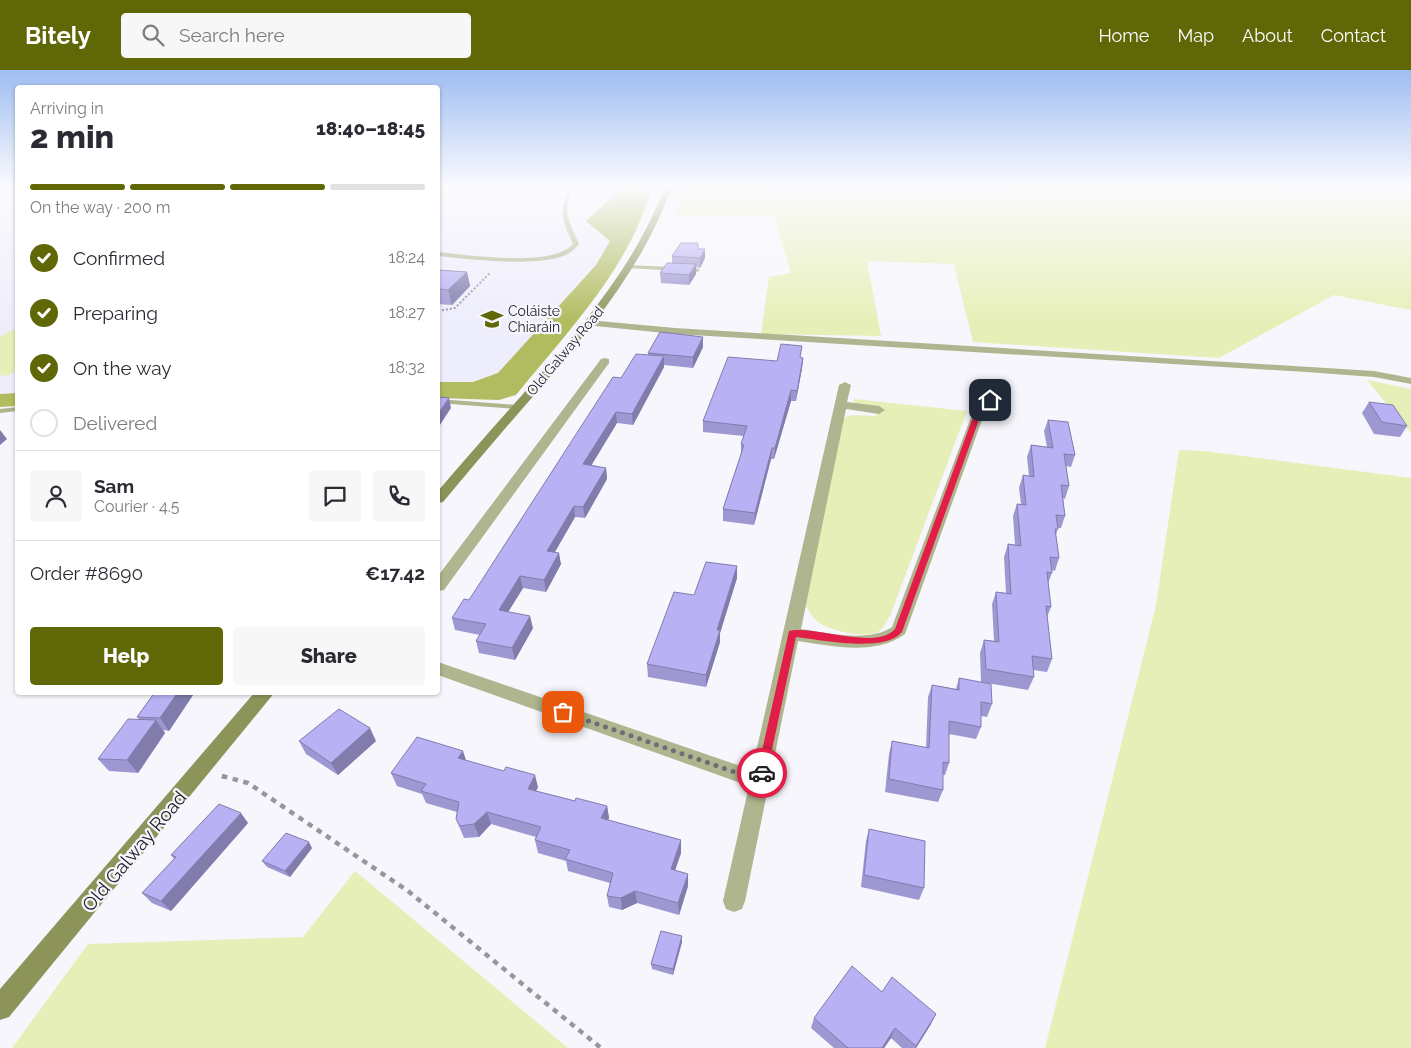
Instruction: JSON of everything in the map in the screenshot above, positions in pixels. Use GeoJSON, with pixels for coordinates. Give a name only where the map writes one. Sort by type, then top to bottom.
{"type":"FeatureCollection","features":[{"type":"Feature","properties":{"kind":"main road","name":"Old Galway Road"},"geometry":{"type":"LineString","coordinates":[[440,497],[588,323],[628,267],[649,232]]}},
{"type":"Feature","properties":{"kind":"main road","name":"Old Galway Road"},"geometry":{"type":"LineString","coordinates":[[0,1008],[264,695]]}},
{"type":"Feature","properties":{"kind":"street"},"geometry":{"type":"LineString","coordinates":[[588,323],[694,332],[1306,368],[1374,374],[1411,381]]}},
{"type":"Feature","properties":{"kind":"street"},"geometry":{"type":"LineString","coordinates":[[440,583],[605,361]]}},
{"type":"Feature","properties":{"kind":"street"},"geometry":{"type":"LineString","coordinates":[[734,901],[845,385]]}},
{"type":"Feature","properties":{"kind":"street"},"geometry":{"type":"LineString","coordinates":[[792,634],[875,641],[893,637],[899,630],[977,417],[990,400]]}},
{"type":"Feature","properties":{"kind":"street"},"geometry":{"type":"LineString","coordinates":[[841,405],[880,410]]}},
{"type":"Feature","properties":{"kind":"street"},"geometry":{"type":"LineString","coordinates":[[440,669],[760,781]]}},
{"type":"Feature","properties":{"kind":"lane"},"geometry":{"type":"LineString","coordinates":[[440,254],[519,259],[544,258],[568,252],[576,244],[570,232]]}},
{"type":"Feature","properties":{"kind":"lane"},"geometry":{"type":"LineString","coordinates":[[628,267],[698,270]]}},
{"type":"Feature","properties":{"kind":"lane"},"geometry":{"type":"LineString","coordinates":[[440,402],[518,407]]}},
{"type":"Feature","properties":{"kind":"lane"},"geometry":{"type":"LineString","coordinates":[[0,410],[15,409]]}},
{"type":"Feature","properties":{"kind":"path"},"geometry":{"type":"LineString","coordinates":[[202,770],[248,783],[408,891],[601,1048]]}},
{"type":"Feature","properties":{"kind":"shaded area"},"geometry":{"type":"Polygon","coordinates":[[[0,232],[15,232],[15,393],[0,394],[0,232]]]}},
{"type":"Feature","properties":{"kind":"shaded area","name":"Coláiste Chiaráin"},"geometry":{"type":"Polygon","coordinates":[[[440,232],[599,232],[610,241],[596,265],[498,373],[473,382],[440,382],[440,232]]]}},
{"type":"Feature","properties":{"kind":"green space"},"geometry":{"type":"Polygon","coordinates":[[[599,232],[635,232],[613,271],[595,297],[576,323],[516,395],[499,400],[440,398],[440,382],[473,382],[498,373],[596,265],[610,241],[599,232]]]}},
{"type":"Feature","properties":{"kind":"green space"},"geometry":{"type":"Polygon","coordinates":[[[778,232],[1411,232],[1411,310],[1334,295],[1219,358],[973,342],[954,264],[867,261],[881,336],[761,334],[769,277],[791,273],[778,232]]]}},
{"type":"Feature","properties":{"kind":"green space"},"geometry":{"type":"Polygon","coordinates":[[[12,330],[15,331],[15,371],[8,376],[0,375],[0,337],[12,330]]]}},
{"type":"Feature","properties":{"kind":"green space"},"geometry":{"type":"Polygon","coordinates":[[[1367,380],[1411,389],[1411,433],[1367,380]]]}},
{"type":"Feature","properties":{"kind":"green space"},"geometry":{"type":"Polygon","coordinates":[[[15,393],[15,406],[0,407],[0,394],[15,393]]]}},
{"type":"Feature","properties":{"kind":"green space"},"geometry":{"type":"Polygon","coordinates":[[[854,399],[967,411],[890,616],[878,632],[865,635],[838,631],[822,625],[814,618],[805,605],[843,418],[852,415],[876,416],[879,408],[854,403],[854,399]]]}},
{"type":"Feature","properties":{"kind":"green space"},"geometry":{"type":"Polygon","coordinates":[[[1179,450],[1204,451],[1411,478],[1411,1048],[1045,1048],[1156,605],[1179,450]]]}},
{"type":"Feature","properties":{"kind":"green space"},"geometry":{"type":"Polygon","coordinates":[[[355,871],[568,1048],[12,1048],[88,944],[303,937],[355,871]]]}},
{"type":"Feature","properties":{"kind":"building"},"geometry":{"type":"Polygon","coordinates":[[[681,243],[698,243],[698,249],[705,249],[700,258],[672,256],[681,243]]]}},
{"type":"Feature","properties":{"kind":"building"},"geometry":{"type":"Polygon","coordinates":[[[667,263],[696,264],[689,275],[660,273],[667,263]]]}},
{"type":"Feature","properties":{"kind":"building"},"geometry":{"type":"Polygon","coordinates":[[[440,270],[467,272],[448,290],[440,289],[440,270]]]}},
{"type":"Feature","properties":{"kind":"building"},"geometry":{"type":"Polygon","coordinates":[[[660,332],[703,337],[693,357],[648,353],[660,332]]]}},
{"type":"Feature","properties":{"kind":"building"},"geometry":{"type":"Polygon","coordinates":[[[781,344],[802,346],[800,357],[803,358],[797,391],[791,390],[775,448],[772,448],[755,513],[723,509],[744,445],[741,444],[747,426],[703,421],[728,357],[777,361],[781,344]]]}},
{"type":"Feature","properties":{"kind":"building"},"geometry":{"type":"Polygon","coordinates":[[[636,354],[664,356],[632,414],[616,412],[583,464],[606,468],[583,507],[574,506],[547,551],[559,553],[544,580],[520,576],[499,610],[530,616],[512,648],[476,641],[486,624],[452,618],[464,599],[469,600],[613,377],[621,378],[636,354]]]}},
{"type":"Feature","properties":{"kind":"building"},"geometry":{"type":"Polygon","coordinates":[[[440,397],[449,398],[440,411],[440,397]]]}},
{"type":"Feature","properties":{"kind":"building"},"geometry":{"type":"Polygon","coordinates":[[[1369,402],[1393,405],[1407,426],[1382,422],[1369,402]]]}},
{"type":"Feature","properties":{"kind":"building"},"geometry":{"type":"Polygon","coordinates":[[[1048,420],[1068,422],[1075,455],[1064,454],[1069,486],[1061,485],[1065,516],[1056,515],[1058,529],[1055,529],[1059,558],[1050,557],[1052,573],[1047,572],[1051,607],[1046,606],[1052,659],[1032,656],[1034,677],[986,669],[984,640],[999,642],[996,592],[1011,594],[1008,544],[1021,546],[1017,504],[1026,505],[1023,475],[1034,477],[1031,445],[1053,448],[1048,420]]]}},
{"type":"Feature","properties":{"kind":"building"},"geometry":{"type":"Polygon","coordinates":[[[706,562],[737,566],[717,630],[720,630],[706,675],[647,664],[674,592],[694,595],[706,562]]]}},
{"type":"Feature","properties":{"kind":"building"},"geometry":{"type":"Polygon","coordinates":[[[959,678],[991,684],[992,704],[981,702],[981,727],[949,721],[949,763],[943,762],[943,790],[889,779],[892,741],[929,748],[932,685],[959,690],[959,678]]]}},
{"type":"Feature","properties":{"kind":"building"},"geometry":{"type":"Polygon","coordinates":[[[153,695],[176,695],[160,718],[137,717],[153,695]]]}},
{"type":"Feature","properties":{"kind":"building"},"geometry":{"type":"Polygon","coordinates":[[[339,709],[370,728],[331,763],[299,741],[339,709]]]}},
{"type":"Feature","properties":{"kind":"building"},"geometry":{"type":"Polygon","coordinates":[[[128,719],[156,720],[127,760],[98,759],[128,719]]]}},
{"type":"Feature","properties":{"kind":"building"},"geometry":{"type":"Polygon","coordinates":[[[417,737],[463,751],[458,758],[504,771],[506,767],[535,775],[528,789],[575,801],[576,798],[607,806],[601,818],[681,840],[671,869],[688,874],[678,903],[635,891],[621,898],[607,896],[613,873],[565,859],[570,850],[535,840],[541,827],[487,812],[474,824],[460,826],[456,819],[459,802],[421,791],[426,784],[391,773],[417,737]]]}},
{"type":"Feature","properties":{"kind":"building"},"geometry":{"type":"Polygon","coordinates":[[[219,804],[241,813],[161,901],[142,893],[176,857],[171,855],[219,804]]]}},
{"type":"Feature","properties":{"kind":"building"},"geometry":{"type":"Polygon","coordinates":[[[869,829],[925,841],[924,888],[864,875],[869,829]]]}},
{"type":"Feature","properties":{"kind":"building"},"geometry":{"type":"Polygon","coordinates":[[[286,833],[309,842],[285,871],[262,861],[286,833]]]}},
{"type":"Feature","properties":{"kind":"building"},"geometry":{"type":"Polygon","coordinates":[[[661,931],[682,936],[673,969],[651,964],[661,931]]]}},
{"type":"Feature","properties":{"kind":"building"},"geometry":{"type":"Polygon","coordinates":[[[852,966],[882,992],[892,977],[936,1014],[916,1046],[895,1028],[882,1048],[848,1048],[814,1018],[852,966]]]}},
{"type":"Feature","properties":{"kind":"way so far"},"geometry":{"type":"LineString","coordinates":[[563,712],[760,781],[762,773]]}},
{"type":"Feature","properties":{"kind":"place","name":"Coláiste Chiaráin"},"geometry":{"type":"Point","coordinates":[492,319]}},
{"type":"Feature","properties":{"kind":"route"},"geometry":{"type":"LineString","coordinates":[[762,773],[792,634],[875,641],[893,637],[899,630],[977,417],[990,400]]}}]}
